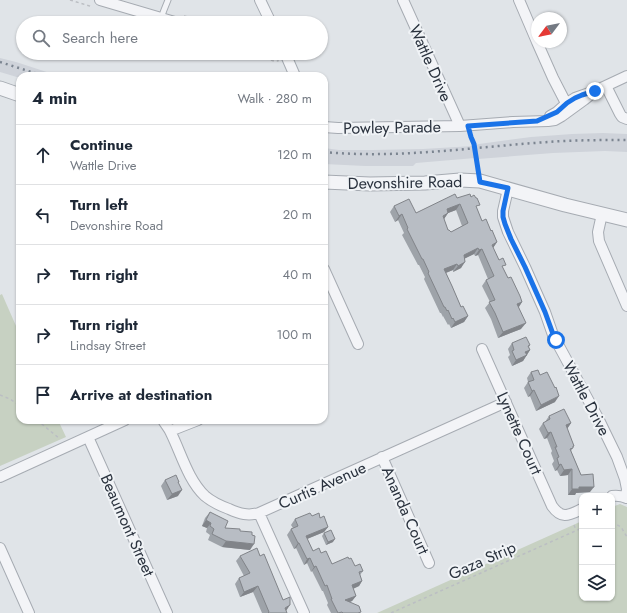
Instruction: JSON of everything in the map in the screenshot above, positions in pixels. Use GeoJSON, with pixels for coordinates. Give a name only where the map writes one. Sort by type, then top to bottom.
{"type":"FeatureCollection","features":[{"type":"Feature","properties":{"kind":"street"},"geometry":{"type":"LineString","coordinates":[[100,0],[155,16]]}},
{"type":"Feature","properties":{"kind":"street"},"geometry":{"type":"LineString","coordinates":[[260,0],[268,16]]}},
{"type":"Feature","properties":{"kind":"street","name":"Wattle Drive"},"geometry":{"type":"LineString","coordinates":[[403,0],[464,126]]}},
{"type":"Feature","properties":{"kind":"street"},"geometry":{"type":"LineString","coordinates":[[518,0],[531,29]]}},
{"type":"Feature","properties":{"kind":"street"},"geometry":{"type":"LineString","coordinates":[[540,48],[568,107]]}},
{"type":"Feature","properties":{"kind":"street"},"geometry":{"type":"LineString","coordinates":[[284,60],[292,72]]}},
{"type":"Feature","properties":{"kind":"street","name":"Powley Parade"},"geometry":{"type":"LineString","coordinates":[[328,127],[464,126],[555,120],[562,116],[568,107],[595,91],[627,76]]}},
{"type":"Feature","properties":{"kind":"street"},"geometry":{"type":"LineString","coordinates":[[606,86],[618,111],[622,117],[627,119]]}},
{"type":"Feature","properties":{"kind":"street"},"geometry":{"type":"LineString","coordinates":[[0,88],[16,94]]}},
{"type":"Feature","properties":{"kind":"street","name":"Devonshire Road"},"geometry":{"type":"LineString","coordinates":[[328,182],[370,184],[425,183],[460,180],[480,182],[627,220]]}},
{"type":"Feature","properties":{"kind":"street","name":"Wattle Drive"},"geometry":{"type":"LineString","coordinates":[[508,188],[503,217],[508,232],[545,312],[553,334],[617,457],[625,479],[627,489],[626,498]]}},
{"type":"Feature","properties":{"kind":"street"},"geometry":{"type":"LineString","coordinates":[[602,214],[598,242],[627,306]]}},
{"type":"Feature","properties":{"kind":"street"},"geometry":{"type":"LineString","coordinates":[[328,278],[358,344]]}},
{"type":"Feature","properties":{"kind":"street","name":"Lynette Court"},"geometry":{"type":"LineString","coordinates":[[482,348],[552,506],[561,514],[567,515],[579,510]]}},
{"type":"Feature","properties":{"kind":"street","name":"Curtis Avenue"},"geometry":{"type":"LineString","coordinates":[[166,424],[194,484],[205,496],[219,505],[241,514],[252,515],[506,402]]}},
{"type":"Feature","properties":{"kind":"street"},"geometry":{"type":"LineString","coordinates":[[0,477],[116,424]]}},
{"type":"Feature","properties":{"kind":"street","name":"Curtis Avenue"},"geometry":{"type":"LineString","coordinates":[[169,424],[170,431]]}},
{"type":"Feature","properties":{"kind":"street"},"geometry":{"type":"LineString","coordinates":[[170,431],[188,424]]}},
{"type":"Feature","properties":{"kind":"street","name":"Beaumont Street"},"geometry":{"type":"LineString","coordinates":[[88,437],[168,613]]}},
{"type":"Feature","properties":{"kind":"street","name":"Ananda Court"},"geometry":{"type":"LineString","coordinates":[[382,457],[429,563]]}},
{"type":"Feature","properties":{"kind":"street"},"geometry":{"type":"LineString","coordinates":[[615,496],[626,498]]}},
{"type":"Feature","properties":{"kind":"street"},"geometry":{"type":"LineString","coordinates":[[259,513],[304,613]]}},
{"type":"Feature","properties":{"kind":"street"},"geometry":{"type":"LineString","coordinates":[[0,548],[30,613]]}},
{"type":"Feature","properties":{"kind":"lane"},"geometry":{"type":"LineString","coordinates":[[162,16],[168,0]]}},
{"type":"Feature","properties":{"kind":"path"},"geometry":{"type":"LineString","coordinates":[[464,126],[474,144],[480,182]]}},
{"type":"Feature","properties":{"kind":"path"},"geometry":{"type":"LineString","coordinates":[[0,395],[16,403]]}},
{"type":"Feature","properties":{"kind":"path"},"geometry":{"type":"LineString","coordinates":[[42,424],[61,440]]}},
{"type":"Feature","properties":{"kind":"path"},"geometry":{"type":"LineString","coordinates":[[615,523],[621,527],[627,537]]}},
{"type":"Feature","properties":{"kind":"path"},"geometry":{"type":"LineString","coordinates":[[574,525],[576,530]]}},
{"type":"Feature","properties":{"kind":"path","name":"Gaza Strip"},"geometry":{"type":"LineString","coordinates":[[391,613],[579,529]]}},
{"type":"Feature","properties":{"kind":"shaded area"},"geometry":{"type":"Polygon","coordinates":[[[0,58],[47,72],[16,72],[16,77],[0,72],[0,58]]]}},
{"type":"Feature","properties":{"kind":"shaded area"},"geometry":{"type":"Polygon","coordinates":[[[603,133],[627,134],[627,152],[605,151],[553,153],[478,159],[476,145],[479,144],[531,137],[603,133]]]}},
{"type":"Feature","properties":{"kind":"shaded area"},"geometry":{"type":"Polygon","coordinates":[[[473,146],[475,158],[416,163],[413,166],[328,164],[328,149],[339,150],[423,149],[473,146]]]}},
{"type":"Feature","properties":{"kind":"green space"},"geometry":{"type":"Polygon","coordinates":[[[2,294],[16,326],[16,424],[60,424],[66,437],[0,466],[0,295],[2,294]]]}},
{"type":"Feature","properties":{"kind":"green space"},"geometry":{"type":"Polygon","coordinates":[[[620,504],[627,507],[627,613],[377,613],[579,522],[579,601],[615,601],[615,506],[620,504]]]}},
{"type":"Feature","properties":{"kind":"building"},"geometry":{"type":"Polygon","coordinates":[[[455,194],[457,198],[470,194],[471,197],[474,195],[477,198],[480,205],[476,206],[482,221],[486,219],[497,242],[492,245],[499,260],[503,258],[506,265],[502,266],[508,278],[511,277],[520,296],[522,302],[517,304],[526,323],[503,332],[489,302],[495,300],[486,280],[494,276],[482,249],[479,250],[478,248],[464,255],[465,262],[458,266],[457,264],[444,269],[461,307],[463,306],[468,316],[455,322],[453,318],[452,319],[448,310],[447,311],[444,307],[423,259],[407,229],[408,228],[402,214],[399,216],[394,206],[409,199],[416,213],[455,194]],[[460,204],[447,209],[448,213],[443,216],[448,230],[451,232],[468,223],[460,204]]]}},
{"type":"Feature","properties":{"kind":"building"},"geometry":{"type":"Polygon","coordinates":[[[526,337],[530,345],[528,346],[530,350],[525,352],[527,355],[516,360],[512,351],[514,350],[512,343],[526,337]]]}},
{"type":"Feature","properties":{"kind":"building"},"geometry":{"type":"Polygon","coordinates":[[[538,370],[540,375],[547,372],[555,388],[556,387],[559,396],[541,405],[534,390],[532,391],[528,382],[534,380],[531,372],[538,370]]]}},
{"type":"Feature","properties":{"kind":"building"},"geometry":{"type":"Polygon","coordinates":[[[564,409],[571,423],[566,425],[574,446],[570,449],[581,475],[593,474],[594,487],[579,487],[579,489],[572,489],[572,469],[564,470],[561,464],[559,465],[557,458],[559,457],[555,447],[557,447],[551,432],[548,433],[543,423],[550,419],[549,416],[564,409]]]}},
{"type":"Feature","properties":{"kind":"building"},"geometry":{"type":"Polygon","coordinates":[[[176,475],[182,490],[172,494],[165,480],[176,475]]]}},
{"type":"Feature","properties":{"kind":"building"},"geometry":{"type":"Polygon","coordinates":[[[210,512],[228,521],[225,528],[240,529],[240,531],[252,532],[252,535],[255,536],[254,544],[226,541],[212,534],[214,529],[210,526],[211,523],[206,520],[210,512]]]}},
{"type":"Feature","properties":{"kind":"building"},"geometry":{"type":"Polygon","coordinates":[[[310,513],[312,516],[319,513],[320,518],[324,516],[328,527],[306,536],[313,551],[319,548],[321,553],[326,551],[332,564],[348,557],[349,559],[351,558],[355,566],[360,564],[363,571],[359,572],[362,581],[352,585],[356,596],[345,600],[359,606],[361,612],[338,613],[331,599],[327,585],[325,586],[316,566],[314,567],[310,558],[307,559],[298,543],[291,529],[298,526],[295,519],[310,513]]]}},
{"type":"Feature","properties":{"kind":"building"},"geometry":{"type":"Polygon","coordinates":[[[331,530],[335,539],[328,542],[324,533],[331,530]]]}},
{"type":"Feature","properties":{"kind":"building"},"geometry":{"type":"Polygon","coordinates":[[[257,548],[260,556],[264,554],[283,600],[290,597],[290,605],[285,608],[287,613],[268,613],[269,612],[258,586],[244,592],[239,578],[250,573],[240,556],[257,548]]]}},
{"type":"Feature","properties":{"kind":"railway"},"geometry":{"type":"LineString","coordinates":[[0,62],[31,72]]}},
{"type":"Feature","properties":{"kind":"railway"},"geometry":{"type":"LineString","coordinates":[[328,152],[380,154],[436,152],[558,141],[627,140]]}},
{"type":"Feature","properties":{"kind":"route"},"geometry":{"type":"LineString","coordinates":[[556,340],[505,224],[503,211],[508,188],[480,182],[474,144],[468,126],[537,121],[557,112],[575,98],[595,91]]}}]}
